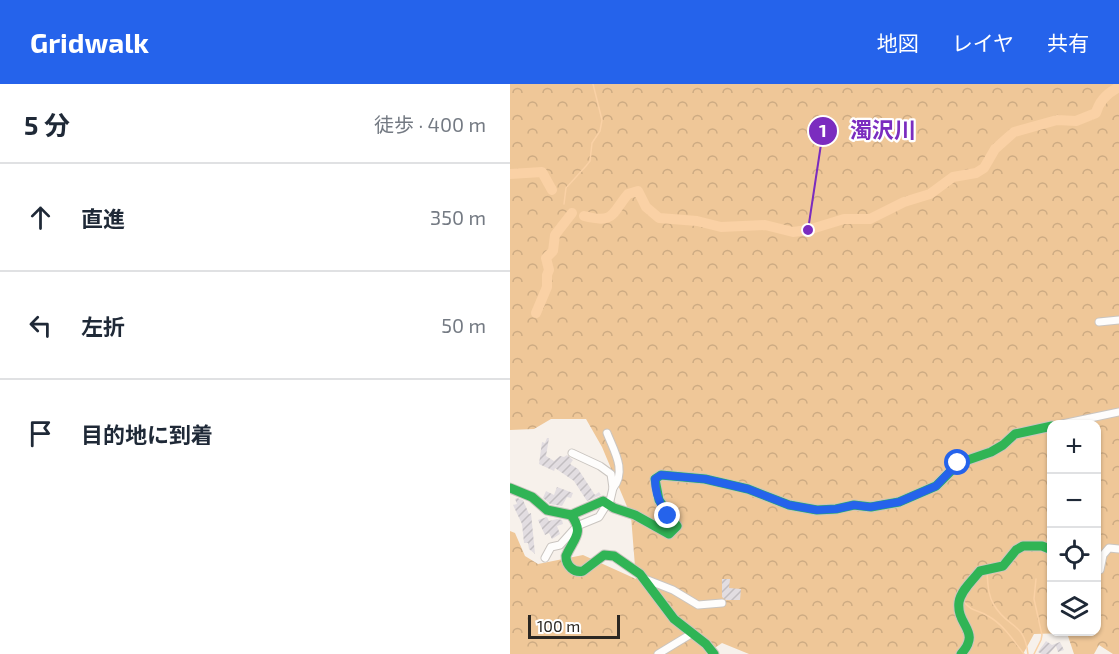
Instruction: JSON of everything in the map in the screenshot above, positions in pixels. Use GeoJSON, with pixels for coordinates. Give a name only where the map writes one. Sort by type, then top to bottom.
{"type":"FeatureCollection","features":[{"type":"Feature","properties":{"kind":"street"},"geometry":{"type":"LineString","coordinates":[[1099,322],[1119,320]]}},
{"type":"Feature","properties":{"kind":"street"},"geometry":{"type":"LineString","coordinates":[[1081,420],[1119,412]]}},
{"type":"Feature","properties":{"kind":"street"},"geometry":{"type":"LineString","coordinates":[[510,488],[532,497],[547,510],[571,515],[603,501],[614,508],[635,514],[666,533],[672,533],[676,526],[663,509],[656,490],[655,479],[661,475],[705,479],[748,489],[789,505],[817,510],[854,505],[870,507],[899,502],[936,486],[958,463],[991,452],[1015,434],[1047,427]]}},
{"type":"Feature","properties":{"kind":"street"},"geometry":{"type":"LineString","coordinates":[[545,558],[551,547],[560,545],[578,526],[599,517],[608,504],[613,488],[620,477],[620,467],[607,433]]}},
{"type":"Feature","properties":{"kind":"street"},"geometry":{"type":"LineString","coordinates":[[572,453],[600,466],[611,474],[613,488]]}},
{"type":"Feature","properties":{"kind":"street"},"geometry":{"type":"LineString","coordinates":[[571,515],[578,526],[578,532],[566,555],[566,562],[574,571],[585,571],[601,556],[611,555],[632,567],[645,579],[679,624],[704,641],[714,654]]}},
{"type":"Feature","properties":{"kind":"street"},"geometry":{"type":"LineString","coordinates":[[961,654],[971,643],[958,603],[980,571],[1003,566],[1016,550],[1023,546],[1047,548]]}},
{"type":"Feature","properties":{"kind":"street"},"geometry":{"type":"LineString","coordinates":[[1101,565],[1103,555],[1109,548],[1119,549]]}},
{"type":"Feature","properties":{"kind":"street"},"geometry":{"type":"LineString","coordinates":[[645,579],[673,590],[698,605],[722,603]]}},
{"type":"Feature","properties":{"kind":"street"},"geometry":{"type":"LineString","coordinates":[[658,654],[691,634]]}},
{"type":"Feature","properties":{"kind":"green space"},"geometry":{"type":"Polygon","coordinates":[[[510,84],[1119,84],[1119,654],[1113,654],[1099,645],[1094,654],[1074,654],[1068,636],[1101,636],[1101,420],[1047,420],[1047,634],[1034,634],[1023,654],[749,654],[722,643],[706,654],[510,654],[510,531],[515,533],[525,556],[538,564],[583,555],[636,579],[631,516],[602,447],[586,419],[551,419],[534,429],[510,430],[510,84]]]}},
{"type":"Feature","properties":{"kind":"building"},"geometry":{"type":"Polygon","coordinates":[[[549,438],[546,456],[554,461],[560,456],[567,455],[573,460],[570,464],[578,469],[595,495],[599,492],[601,495],[587,501],[574,481],[555,468],[554,471],[539,464],[542,442],[545,443],[549,438]]]}},
{"type":"Feature","properties":{"kind":"building"},"geometry":{"type":"Polygon","coordinates":[[[557,487],[573,493],[571,498],[567,497],[562,506],[550,504],[543,498],[546,491],[554,495],[557,487]]]}},
{"type":"Feature","properties":{"kind":"building"},"geometry":{"type":"Polygon","coordinates":[[[515,499],[523,500],[529,514],[531,513],[535,554],[529,549],[528,543],[524,543],[522,524],[513,505],[517,504],[515,499]]]}},
{"type":"Feature","properties":{"kind":"building"},"geometry":{"type":"Polygon","coordinates":[[[547,517],[549,521],[562,520],[563,524],[557,526],[560,534],[552,539],[549,533],[545,535],[538,520],[547,517]]]}},
{"type":"Feature","properties":{"kind":"building"},"geometry":{"type":"Polygon","coordinates":[[[722,579],[730,579],[729,588],[741,589],[740,600],[726,600],[722,597],[722,579]]]}},
{"type":"Feature","properties":{"kind":"building"},"geometry":{"type":"Polygon","coordinates":[[[1046,641],[1052,645],[1060,642],[1064,650],[1058,652],[1056,646],[1049,654],[1038,652],[1046,641]]]}},
{"type":"Feature","properties":{"kind":"waterway"},"geometry":{"type":"LineString","coordinates":[[564,204],[566,188],[590,161],[592,143],[600,131],[602,120],[593,84]]}},
{"type":"Feature","properties":{"kind":"waterway"},"geometry":{"type":"LineString","coordinates":[[584,216],[607,218],[615,212],[628,194],[638,191],[646,207],[659,218],[697,221],[721,227],[765,225],[793,232],[844,219],[870,219],[904,202],[930,194],[953,177],[976,173],[984,168],[995,149],[1014,132],[1057,120],[1076,121],[1096,113],[1104,98],[1119,87]]}},
{"type":"Feature","properties":{"kind":"waterway"},"geometry":{"type":"LineString","coordinates":[[510,174],[542,172],[552,190]]}},
{"type":"Feature","properties":{"kind":"waterway"},"geometry":{"type":"LineString","coordinates":[[536,313],[547,287],[549,270],[546,258],[553,251],[555,235],[572,213]]}},
{"type":"Feature","properties":{"kind":"waterway"},"geometry":{"type":"LineString","coordinates":[[987,573],[992,601],[999,613],[1019,630],[1026,643],[1028,654]]}},
{"type":"Feature","properties":{"kind":"waterway"},"geometry":{"type":"LineString","coordinates":[[1034,654],[1042,635],[1034,599],[1036,579]]}},
{"type":"Feature","properties":{"kind":"waterway"},"geometry":{"type":"LineString","coordinates":[[964,602],[970,608],[999,623],[1024,654]]}},
{"type":"Feature","properties":{"kind":"traffic: fast"},"geometry":{"type":"LineString","coordinates":[[510,488],[532,497],[547,510],[571,515],[603,501],[669,534],[677,526],[659,500],[655,479],[661,475],[705,479],[748,489],[789,505],[817,510],[854,505],[871,507],[899,502],[936,486],[959,463],[991,452],[1015,434],[1047,427]]}},
{"type":"Feature","properties":{"kind":"traffic: fast"},"geometry":{"type":"LineString","coordinates":[[571,515],[577,527],[576,536],[566,556],[571,568],[583,571],[604,555],[614,556],[640,574],[674,619],[706,644],[714,654]]}},
{"type":"Feature","properties":{"kind":"traffic: fast"},"geometry":{"type":"LineString","coordinates":[[961,654],[969,640],[969,634],[959,610],[960,598],[965,589],[980,571],[1003,566],[1016,550],[1023,546],[1047,548]]}},
{"type":"Feature","properties":{"kind":"place","name":"濁沢川"},"geometry":{"type":"Point","coordinates":[808,230]}},
{"type":"Feature","properties":{"kind":"route"},"geometry":{"type":"LineString","coordinates":[[668,516],[658,501],[656,490],[655,479],[661,475],[705,479],[748,489],[789,505],[817,510],[854,505],[870,507],[899,502],[936,486],[958,463]]}}]}
